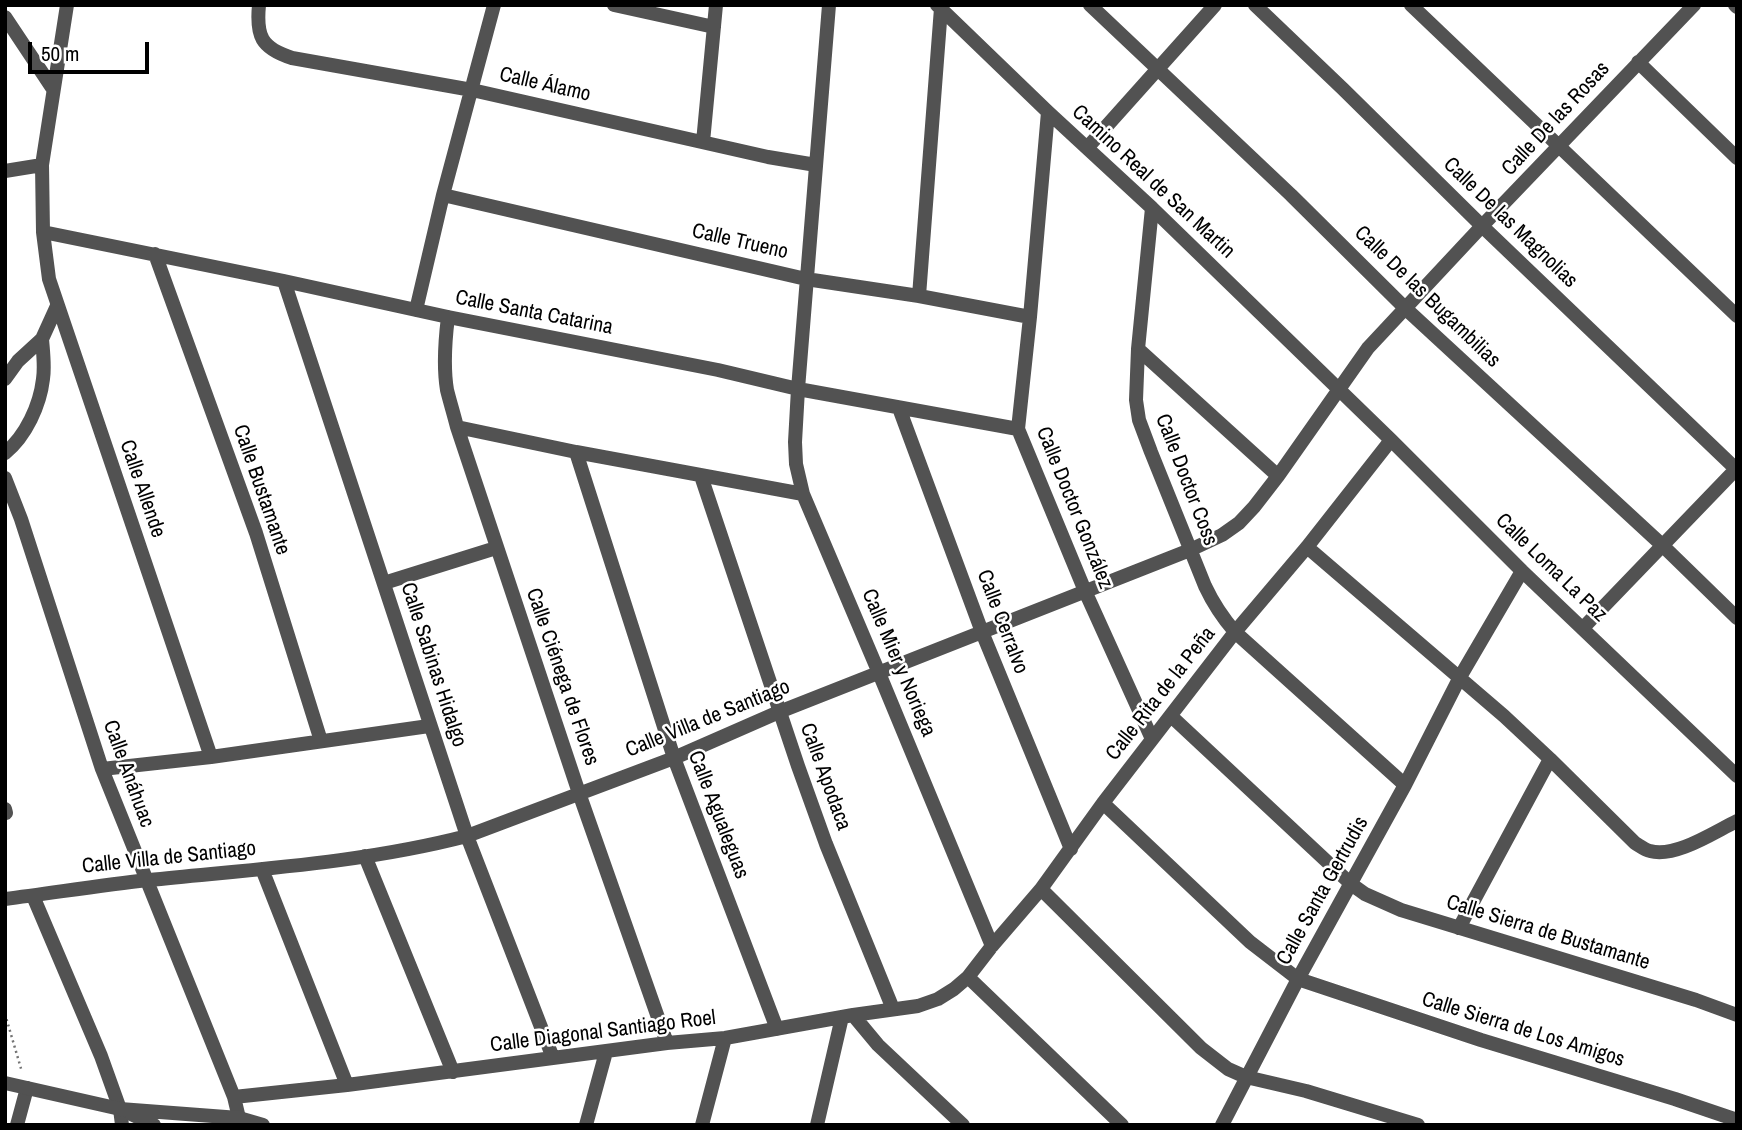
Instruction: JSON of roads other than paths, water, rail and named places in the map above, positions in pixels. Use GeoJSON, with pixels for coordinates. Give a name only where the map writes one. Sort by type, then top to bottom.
{"type":"FeatureCollection","features":[{"type":"Feature","properties":{"kind":"street"},"geometry":{"type":"LineString","coordinates":[[43,232],[41,165],[68,5]]}},
{"type":"Feature","properties":{"kind":"street","name":"Calle Álamo"},"geometry":{"type":"LineString","coordinates":[[259,5],[257,23],[260,34],[267,45],[278,54],[472,90],[768,157],[816,165]]}},
{"type":"Feature","properties":{"kind":"street"},"geometry":{"type":"LineString","coordinates":[[416,310],[443,195],[494,5]]}},
{"type":"Feature","properties":{"kind":"street"},"geometry":{"type":"LineString","coordinates":[[614,5],[714,27]]}},
{"type":"Feature","properties":{"kind":"street"},"geometry":{"type":"LineString","coordinates":[[703,142],[716,5]]}},
{"type":"Feature","properties":{"kind":"street","name":"Calle Mier y Noriega"},"geometry":{"type":"LineString","coordinates":[[828,5],[798,389],[796,464],[803,494],[992,946]]}},
{"type":"Feature","properties":{"kind":"street","name":"Calle De las Bugambilias"},"geometry":{"type":"LineString","coordinates":[[1090,5],[1291,195],[1405,308],[1662,545],[1737,618]]}},
{"type":"Feature","properties":{"kind":"street"},"geometry":{"type":"LineString","coordinates":[[1087,148],[1214,5]]}},
{"type":"Feature","properties":{"kind":"street","name":"Calle De las Magnolias"},"geometry":{"type":"LineString","coordinates":[[1255,5],[1736,469]]}},
{"type":"Feature","properties":{"kind":"street"},"geometry":{"type":"LineString","coordinates":[[1411,5],[1737,316]]}},
{"type":"Feature","properties":{"kind":"street","name":"Calle De las Rosas"},"geometry":{"type":"LineString","coordinates":[[1339,389],[1368,348],[1694,5]]}},
{"type":"Feature","properties":{"kind":"street"},"geometry":{"type":"LineString","coordinates":[[919,296],[939,7]]}},
{"type":"Feature","properties":{"kind":"street","name":"Camino Real de San Martin"},"geometry":{"type":"LineString","coordinates":[[939,7],[1339,389]]}},
{"type":"Feature","properties":{"kind":"street"},"geometry":{"type":"LineString","coordinates":[[5,17],[53,89]]}},
{"type":"Feature","properties":{"kind":"street"},"geometry":{"type":"LineString","coordinates":[[1638,62],[1737,158]]}},
{"type":"Feature","properties":{"kind":"street","name":"Calle Doctor González"},"geometry":{"type":"LineString","coordinates":[[1048,113],[1018,429],[1152,739]]}},
{"type":"Feature","properties":{"kind":"street"},"geometry":{"type":"LineString","coordinates":[[5,171],[41,165]]}},
{"type":"Feature","properties":{"kind":"street","name":"Calle Trueno"},"geometry":{"type":"LineString","coordinates":[[443,195],[806,279],[919,296],[1030,317]]}},
{"type":"Feature","properties":{"kind":"street","name":"Calle Doctor Coss"},"geometry":{"type":"LineString","coordinates":[[1152,208],[1138,349],[1136,400],[1139,420],[1213,603],[1235,632],[1405,785]]}},
{"type":"Feature","properties":{"kind":"street","name":"Calle Santa Catarina"},"geometry":{"type":"LineString","coordinates":[[43,232],[798,389],[1018,429]]}},
{"type":"Feature","properties":{"kind":"street","name":"Calle Allende"},"geometry":{"type":"LineString","coordinates":[[43,232],[49,279],[57,306],[211,757]]}},
{"type":"Feature","properties":{"kind":"street","name":"Calle Bustamante"},"geometry":{"type":"LineString","coordinates":[[155,254],[256,533],[321,741]]}},
{"type":"Feature","properties":{"kind":"street","name":"Calle Sabinas Hidalgo"},"geometry":{"type":"LineString","coordinates":[[284,281],[467,836],[553,1058]]}},
{"type":"Feature","properties":{"kind":"street"},"geometry":{"type":"LineString","coordinates":[[5,379],[18,361],[42,339],[57,306]]}},
{"type":"Feature","properties":{"kind":"street","name":"Calle Ciénega de Flores"},"geometry":{"type":"LineString","coordinates":[[448,317],[445,338],[447,389],[457,427],[579,793],[667,1043]]}},
{"type":"Feature","properties":{"kind":"street"},"geometry":{"type":"LineString","coordinates":[[5,453],[19,438],[38,402],[43,378],[42,339]]}},
{"type":"Feature","properties":{"kind":"street"},"geometry":{"type":"LineString","coordinates":[[1138,349],[1278,476]]}},
{"type":"Feature","properties":{"kind":"street","name":"Calle Loma La Paz"},"geometry":{"type":"LineString","coordinates":[[1339,389],[1522,571],[1737,776]]}},
{"type":"Feature","properties":{"kind":"street","name":"Calle Villa de Santiago"},"geometry":{"type":"LineString","coordinates":[[5,899],[146,880],[365,856],[437,844],[467,836],[674,758],[779,712],[1222,535],[1239,523],[1254,507],[1339,389]]}},
{"type":"Feature","properties":{"kind":"street","name":"Calle Cerralvo"},"geometry":{"type":"LineString","coordinates":[[899,408],[982,632],[1071,849]]}},
{"type":"Feature","properties":{"kind":"street"},"geometry":{"type":"LineString","coordinates":[[457,427],[803,494]]}},
{"type":"Feature","properties":{"kind":"street","name":"Calle Rita de la Peña"},"geometry":{"type":"LineString","coordinates":[[968,977],[1041,888],[1235,632],[1307,548],[1391,440]]}},
{"type":"Feature","properties":{"kind":"street","name":"Calle Agualeguas"},"geometry":{"type":"LineString","coordinates":[[576,452],[674,758],[777,1029]]}},
{"type":"Feature","properties":{"kind":"street"},"geometry":{"type":"LineString","coordinates":[[1583,628],[1736,469]]}},
{"type":"Feature","properties":{"kind":"street","name":"Calle Apodaca"},"geometry":{"type":"LineString","coordinates":[[701,476],[826,844],[893,1009]]}},
{"type":"Feature","properties":{"kind":"street","name":"Calle Anáhuac"},"geometry":{"type":"LineString","coordinates":[[5,478],[21,519],[102,769],[234,1097],[239,1118]]}},
{"type":"Feature","properties":{"kind":"street"},"geometry":{"type":"LineString","coordinates":[[384,583],[496,548]]}},
{"type":"Feature","properties":{"kind":"street"},"geometry":{"type":"LineString","coordinates":[[1307,548],[1460,677],[1550,759],[1635,843],[1649,851],[1663,852],[1683,848],[1737,821]]}},
{"type":"Feature","properties":{"kind":"street","name":"Calle Santa Gertrudis"},"geometry":{"type":"LineString","coordinates":[[1222,1125],[1460,677],[1522,571]]}},
{"type":"Feature","properties":{"kind":"street","name":"Calle Sierra de Bustamante"},"geometry":{"type":"LineString","coordinates":[[1171,716],[1351,884],[1381,903],[1737,1015]]}},
{"type":"Feature","properties":{"kind":"street"},"geometry":{"type":"LineString","coordinates":[[102,769],[211,757],[429,726]]}},
{"type":"Feature","properties":{"kind":"street"},"geometry":{"type":"LineString","coordinates":[[1459,928],[1550,759]]}},
{"type":"Feature","properties":{"kind":"street","name":"Calle Sierra de Los Amigos"},"geometry":{"type":"LineString","coordinates":[[1103,803],[1250,942],[1298,979],[1737,1121]]}},
{"type":"Feature","properties":{"kind":"street"},"geometry":{"type":"LineString","coordinates":[[365,856],[453,1072]]}},
{"type":"Feature","properties":{"kind":"street"},"geometry":{"type":"LineString","coordinates":[[262,869],[347,1085]]}},
{"type":"Feature","properties":{"kind":"street"},"geometry":{"type":"LineString","coordinates":[[1041,888],[1202,1048],[1227,1069],[1246,1077],[1307,1091],[1418,1125]]}},
{"type":"Feature","properties":{"kind":"street"},"geometry":{"type":"LineString","coordinates":[[33,896],[101,1056],[120,1109],[122,1125]]}},
{"type":"Feature","properties":{"kind":"street"},"geometry":{"type":"LineString","coordinates":[[968,977],[1122,1125]]}},
{"type":"Feature","properties":{"kind":"street","name":"Calle Diagonal Santiago Roel"},"geometry":{"type":"LineString","coordinates":[[234,1097],[725,1038],[918,1006],[939,999],[968,977]]}},
{"type":"Feature","properties":{"kind":"street"},"geometry":{"type":"LineString","coordinates":[[817,1125],[847,1016],[963,1125]]}},
{"type":"Feature","properties":{"kind":"street"},"geometry":{"type":"LineString","coordinates":[[702,1125],[725,1038]]}},
{"type":"Feature","properties":{"kind":"street"},"geometry":{"type":"LineString","coordinates":[[586,1125],[606,1052]]}},
{"type":"Feature","properties":{"kind":"street"},"geometry":{"type":"LineString","coordinates":[[5,1083],[120,1109],[239,1118],[263,1125]]}},
{"type":"Feature","properties":{"kind":"street"},"geometry":{"type":"LineString","coordinates":[[17,1125],[27,1088]]}},
{"type":"Feature","properties":{"kind":"street"},"geometry":{"type":"LineString","coordinates":[[120,1109],[154,1125]]}}]}
